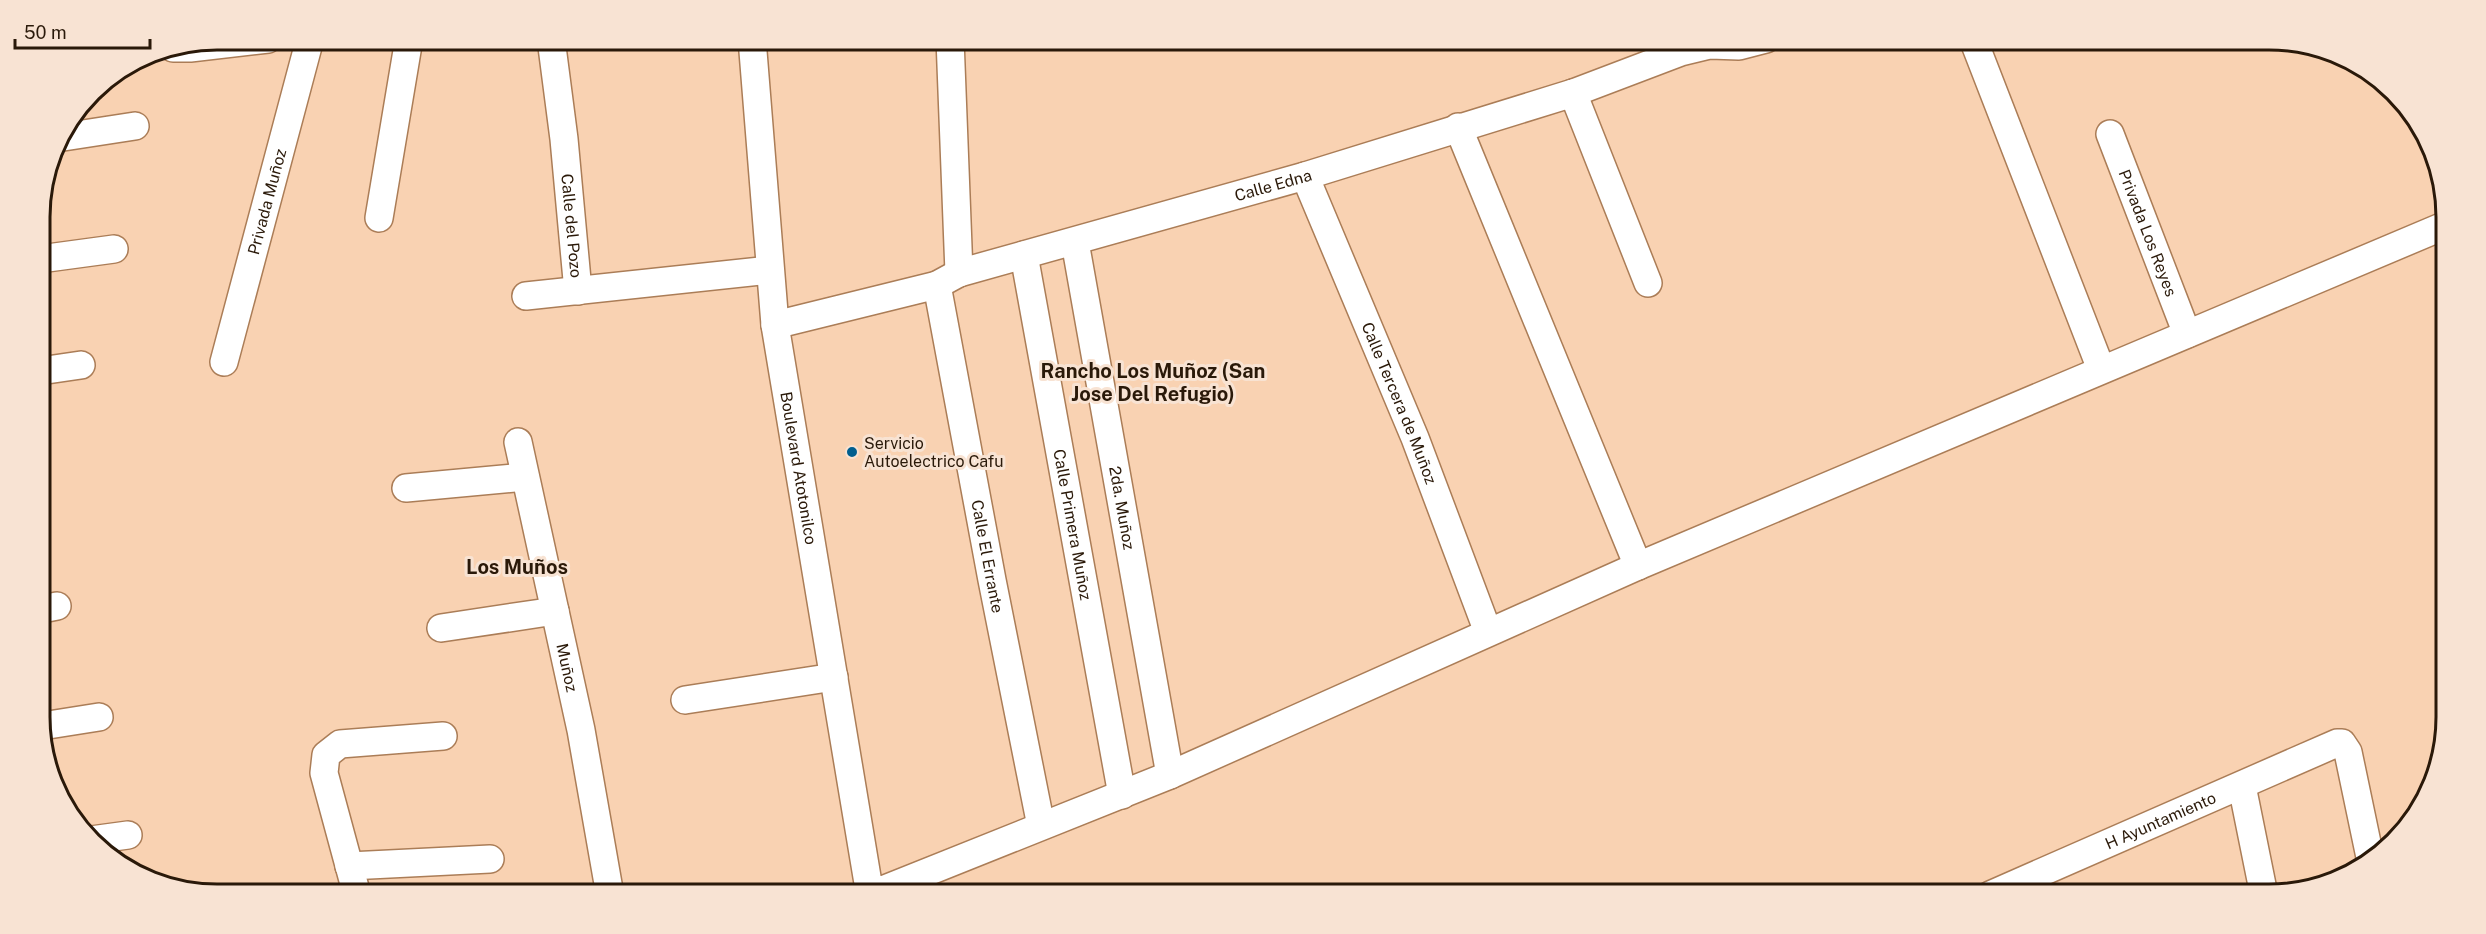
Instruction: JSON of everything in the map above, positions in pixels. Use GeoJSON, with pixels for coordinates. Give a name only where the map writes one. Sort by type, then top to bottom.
{"type":"FeatureCollection","features":[{"type":"Feature","properties":{"kind":"street","name":"Calle Edna"},"geometry":{"type":"LineString","coordinates":[[775,325],[948,279],[1024,255],[1305,176],[1573,93],[1693,49]]}},
{"type":"Feature","properties":{"kind":"street"},"geometry":{"type":"LineString","coordinates":[[1977,49],[2101,369]]}},
{"type":"Feature","properties":{"kind":"street","name":"Privada Muñoz"},"geometry":{"type":"LineString","coordinates":[[224,362],[307,50]]}},
{"type":"Feature","properties":{"kind":"street"},"geometry":{"type":"LineString","coordinates":[[379,218],[408,50]]}},
{"type":"Feature","properties":{"kind":"street","name":"Calle del Pozo"},"geometry":{"type":"LineString","coordinates":[[553,50],[578,291],[770,270]]}},
{"type":"Feature","properties":{"kind":"street","name":"Boulevard Atotonilco"},"geometry":{"type":"LineString","coordinates":[[753,50],[775,325],[868,884]]}},
{"type":"Feature","properties":{"kind":"street","name":"Calle El Errante"},"geometry":{"type":"LineString","coordinates":[[950,50],[948,279],[994,592],[1041,826]]}},
{"type":"Feature","properties":{"kind":"street"},"geometry":{"type":"LineString","coordinates":[[1573,93],[1648,282]]}},
{"type":"Feature","properties":{"kind":"street"},"geometry":{"type":"LineString","coordinates":[[71,136],[135,126]]}},
{"type":"Feature","properties":{"kind":"street"},"geometry":{"type":"LineString","coordinates":[[1458,127],[1638,566]]}},
{"type":"Feature","properties":{"kind":"street","name":"Privada Los Reyes"},"geometry":{"type":"LineString","coordinates":[[2110,134],[2187,334]]}},
{"type":"Feature","properties":{"kind":"street","name":"Calle Tercera de Muñoz"},"geometry":{"type":"LineString","coordinates":[[1305,176],[1415,438],[1488,632]]}},
{"type":"Feature","properties":{"kind":"street"},"geometry":{"type":"LineString","coordinates":[[897,884],[1170,775],[1638,566],[2436,229]]}},
{"type":"Feature","properties":{"kind":"street","name":"2da. Muñoz"},"geometry":{"type":"LineString","coordinates":[[1075,242],[1170,775]]}},
{"type":"Feature","properties":{"kind":"street"},"geometry":{"type":"LineString","coordinates":[[50,258],[114,249]]}},
{"type":"Feature","properties":{"kind":"street","name":"Calle Primera Muñoz"},"geometry":{"type":"LineString","coordinates":[[1024,255],[1122,795]]}},
{"type":"Feature","properties":{"kind":"street"},"geometry":{"type":"LineString","coordinates":[[526,296],[578,291]]}},
{"type":"Feature","properties":{"kind":"street"},"geometry":{"type":"LineString","coordinates":[[50,370],[81,365]]}},
{"type":"Feature","properties":{"kind":"street","name":"Muñoz"},"geometry":{"type":"LineString","coordinates":[[518,442],[581,730],[608,884]]}},
{"type":"Feature","properties":{"kind":"street"},"geometry":{"type":"LineString","coordinates":[[406,488],[525,477]]}},
{"type":"Feature","properties":{"kind":"street"},"geometry":{"type":"LineString","coordinates":[[441,628],[555,611]]}},
{"type":"Feature","properties":{"kind":"street"},"geometry":{"type":"LineString","coordinates":[[685,700],[834,677]]}},
{"type":"Feature","properties":{"kind":"street"},"geometry":{"type":"LineString","coordinates":[[50,725],[99,717]]}},
{"type":"Feature","properties":{"kind":"street"},"geometry":{"type":"LineString","coordinates":[[354,884],[324,773],[326,755],[340,744],[443,736]]}},
{"type":"Feature","properties":{"kind":"street","name":"H Ayuntamiento"},"geometry":{"type":"LineString","coordinates":[[2015,884],[2331,745],[2342,743],[2348,752],[2369,851]]}},
{"type":"Feature","properties":{"kind":"street"},"geometry":{"type":"LineString","coordinates":[[2242,786],[2254,884]]}},
{"type":"Feature","properties":{"kind":"street"},"geometry":{"type":"LineString","coordinates":[[102,839],[128,835]]}},
{"type":"Feature","properties":{"kind":"street"},"geometry":{"type":"LineString","coordinates":[[349,866],[490,859]]}},
{"type":"Feature","properties":{"kind":"place","name":"Servicio Autoelectrico Cafu"},"geometry":{"type":"Point","coordinates":[852,452]}},
{"type":"Feature","properties":{"kind":"district","name":"Rancho Los Muñoz (San Jose Del Refugio)"},"geometry":{"type":"Point","coordinates":[1153,382]}},
{"type":"Feature","properties":{"kind":"district","name":"Los Muños"},"geometry":{"type":"Point","coordinates":[517,567]}}]}
